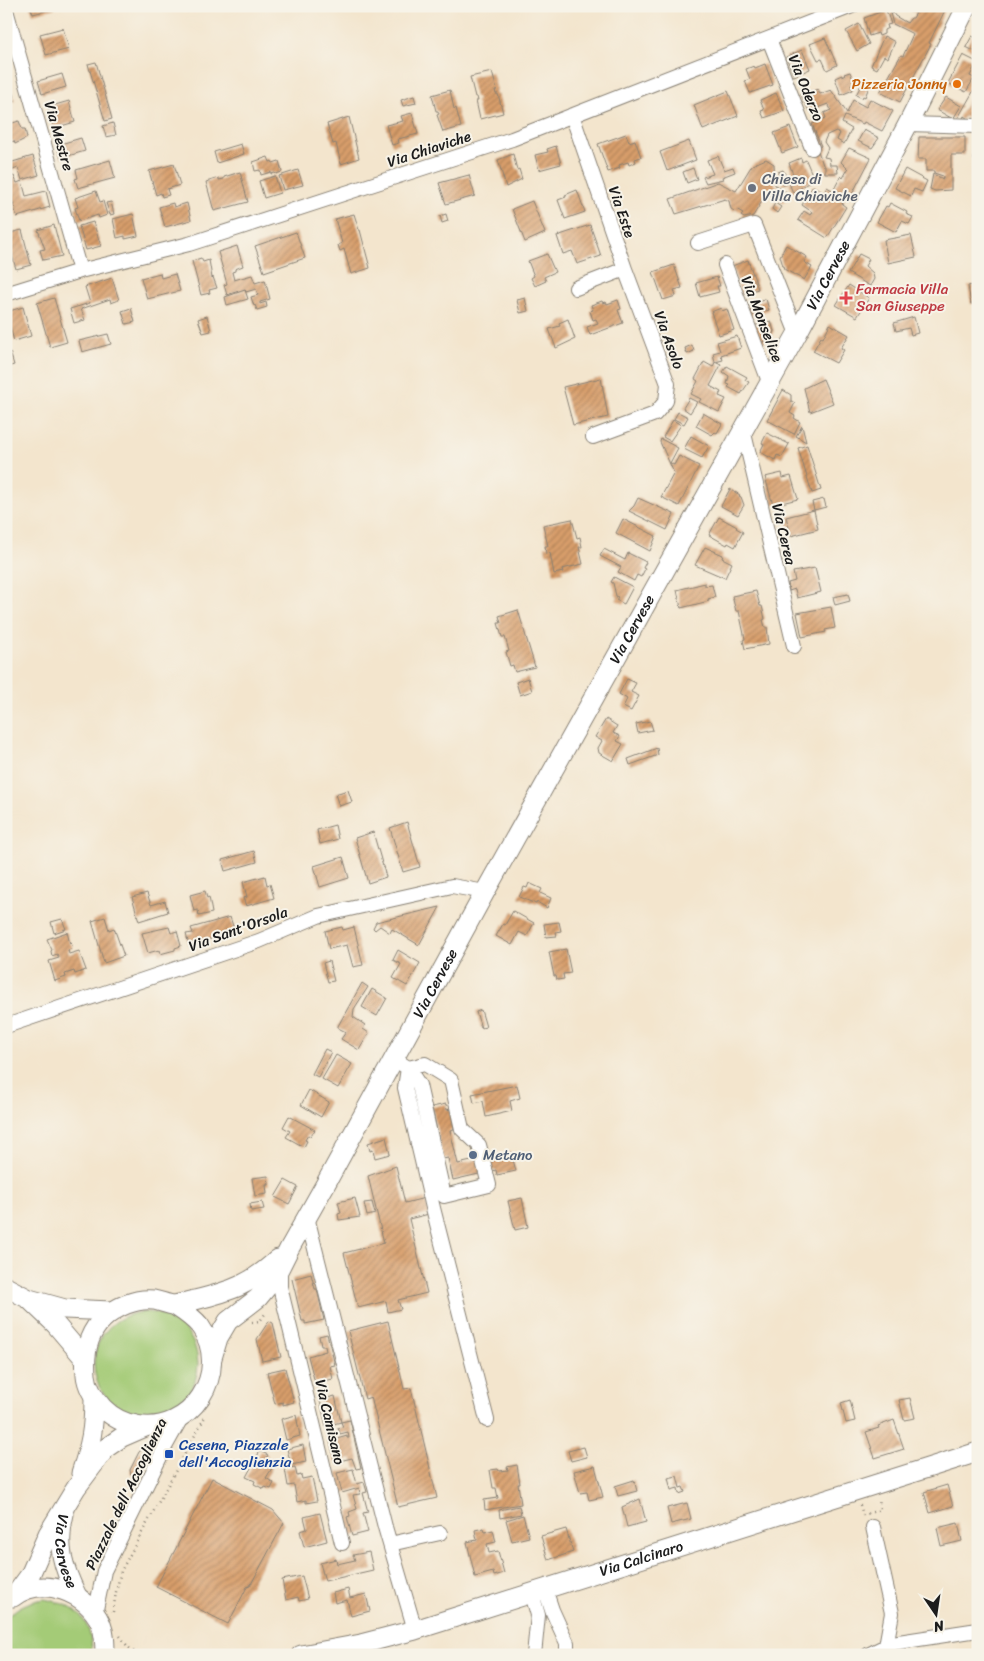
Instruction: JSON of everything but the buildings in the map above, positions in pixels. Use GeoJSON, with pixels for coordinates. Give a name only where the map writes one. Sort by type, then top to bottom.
{"type":"FeatureCollection","features":[{"type":"Feature","properties":{"kind":"main road","name":"Via Cervese"},"geometry":{"type":"LineString","coordinates":[[212,1358],[218,1338],[228,1322],[258,1298],[273,1280],[307,1217],[401,1064],[485,892],[743,429],[770,384],[908,124],[967,6]]}},
{"type":"Feature","properties":{"kind":"main road","name":"Via Cervese"},"geometry":{"type":"LineString","coordinates":[[174,1305],[227,1292],[247,1283],[264,1272],[289,1249]]}},
{"type":"Feature","properties":{"kind":"main road"},"geometry":{"type":"LineString","coordinates":[[6,1287],[29,1299],[65,1310],[111,1311]]}},
{"type":"Feature","properties":{"kind":"main road"},"geometry":{"type":"LineString","coordinates":[[29,1299],[56,1325],[84,1358]]}},
{"type":"Feature","properties":{"kind":"main road"},"geometry":{"type":"LineString","coordinates":[[153,1300],[174,1305],[188,1314],[200,1326],[208,1342],[212,1358],[209,1381],[203,1396],[194,1408],[181,1418],[164,1425],[145,1427],[125,1423],[108,1413],[94,1398],[86,1379],[84,1358],[88,1340],[98,1324],[111,1311],[131,1302],[153,1300]]}},
{"type":"Feature","properties":{"kind":"main road","name":"Via Cervese"},"geometry":{"type":"LineString","coordinates":[[77,1596],[67,1576],[60,1545],[60,1530],[92,1441],[94,1398]]}},
{"type":"Feature","properties":{"kind":"main road","name":"Via Cervese"},"geometry":{"type":"LineString","coordinates":[[11,1598],[30,1575],[48,1534],[71,1496],[106,1448],[122,1437],[145,1427]]}},
{"type":"Feature","properties":{"kind":"main road","name":"Via Calcinaro"},"geometry":{"type":"LineString","coordinates":[[301,1655],[362,1650],[415,1630],[978,1452]]}},
{"type":"Feature","properties":{"kind":"main road"},"geometry":{"type":"LineString","coordinates":[[11,1598],[31,1588],[47,1587],[63,1590],[77,1596],[95,1614],[101,1625],[105,1646],[120,1655]]}},
{"type":"Feature","properties":{"kind":"street","name":"Via Chiaviche"},"geometry":{"type":"LineString","coordinates":[[6,294],[80,271],[198,241],[512,139],[852,6]]}},
{"type":"Feature","properties":{"kind":"street","name":"Via Mestre"},"geometry":{"type":"LineString","coordinates":[[6,10],[80,271]]}},
{"type":"Feature","properties":{"kind":"street","name":"Via Oderzo"},"geometry":{"type":"LineString","coordinates":[[769,39],[812,148]]}},
{"type":"Feature","properties":{"kind":"street","name":"Via Este"},"geometry":{"type":"LineString","coordinates":[[572,115],[625,269]]}},
{"type":"Feature","properties":{"kind":"street"},"geometry":{"type":"LineString","coordinates":[[908,124],[978,126]]}},
{"type":"Feature","properties":{"kind":"street"},"geometry":{"type":"LineString","coordinates":[[698,243],[754,225],[797,334]]}},
{"type":"Feature","properties":{"kind":"street","name":"Via Monselice"},"geometry":{"type":"LineString","coordinates":[[725,265],[770,384]]}},
{"type":"Feature","properties":{"kind":"street"},"geometry":{"type":"LineString","coordinates":[[576,288],[625,269]]}},
{"type":"Feature","properties":{"kind":"street","name":"Via Asolo"},"geometry":{"type":"LineString","coordinates":[[593,437],[655,414],[666,402],[668,384],[625,269]]}},
{"type":"Feature","properties":{"kind":"street","name":"Via Cerea"},"geometry":{"type":"LineString","coordinates":[[743,429],[794,646]]}},
{"type":"Feature","properties":{"kind":"street","name":"Via Sant'Orsola"},"geometry":{"type":"LineString","coordinates":[[6,1026],[259,941],[318,916],[452,886],[485,892]]}},
{"type":"Feature","properties":{"kind":"street"},"geometry":{"type":"LineString","coordinates":[[401,1064],[425,1064],[451,1080],[462,1129],[480,1145],[489,1185],[444,1196],[419,1085],[401,1064]]}},
{"type":"Feature","properties":{"kind":"street"},"geometry":{"type":"LineString","coordinates":[[401,1064],[433,1208],[487,1420]]}},
{"type":"Feature","properties":{"kind":"street"},"geometry":{"type":"LineString","coordinates":[[307,1217],[390,1544],[415,1630]]}},
{"type":"Feature","properties":{"kind":"street","name":"Via Camisano"},"geometry":{"type":"LineString","coordinates":[[280,1267],[280,1287],[342,1543]]}},
{"type":"Feature","properties":{"kind":"street"},"geometry":{"type":"LineString","coordinates":[[258,1298],[274,1302],[286,1309]]}},
{"type":"Feature","properties":{"kind":"street","name":"Piazzale dell'Accoglienza"},"geometry":{"type":"LineString","coordinates":[[95,1614],[104,1571],[181,1418]]}},
{"type":"Feature","properties":{"kind":"street"},"geometry":{"type":"LineString","coordinates":[[873,1527],[892,1613],[886,1646]]}},
{"type":"Feature","properties":{"kind":"street"},"geometry":{"type":"LineString","coordinates":[[390,1544],[440,1533]]}},
{"type":"Feature","properties":{"kind":"street"},"geometry":{"type":"LineString","coordinates":[[534,1655],[538,1592]]}},
{"type":"Feature","properties":{"kind":"street"},"geometry":{"type":"LineString","coordinates":[[538,1592],[552,1610],[567,1643],[567,1655]]}},
{"type":"Feature","properties":{"kind":"street"},"geometry":{"type":"LineString","coordinates":[[868,1655],[892,1643],[978,1630]]}},
{"type":"Feature","properties":{"kind":"green space"},"geometry":{"type":"Polygon","coordinates":[[[146,1312],[166,1316],[183,1327],[194,1344],[198,1364],[194,1384],[183,1401],[166,1412],[146,1416],[126,1412],[109,1401],[98,1384],[94,1364],[98,1344],[109,1327],[126,1316],[146,1312]]]}},
{"type":"Feature","properties":{"kind":"green space"},"geometry":{"type":"Polygon","coordinates":[[[44,1599],[66,1605],[81,1616],[89,1632],[92,1655],[6,1655],[6,1618],[23,1605],[44,1599]]]}},
{"type":"Feature","properties":{"kind":"place","name":"Pizzeria Jonny"},"geometry":{"type":"Point","coordinates":[957,84]}},
{"type":"Feature","properties":{"kind":"place","name":"Chiesa di Villa Chiaviche"},"geometry":{"type":"Point","coordinates":[752,188]}},
{"type":"Feature","properties":{"kind":"place","name":"Farmacia Villa San Giuseppe"},"geometry":{"type":"Point","coordinates":[846,298]}},
{"type":"Feature","properties":{"kind":"place","name":"Metano"},"geometry":{"type":"Point","coordinates":[473,1155]}},
{"type":"Feature","properties":{"kind":"place","name":"Cesena, Piazzale dell'Accoglienzia"},"geometry":{"type":"Point","coordinates":[169,1454]}}]}
